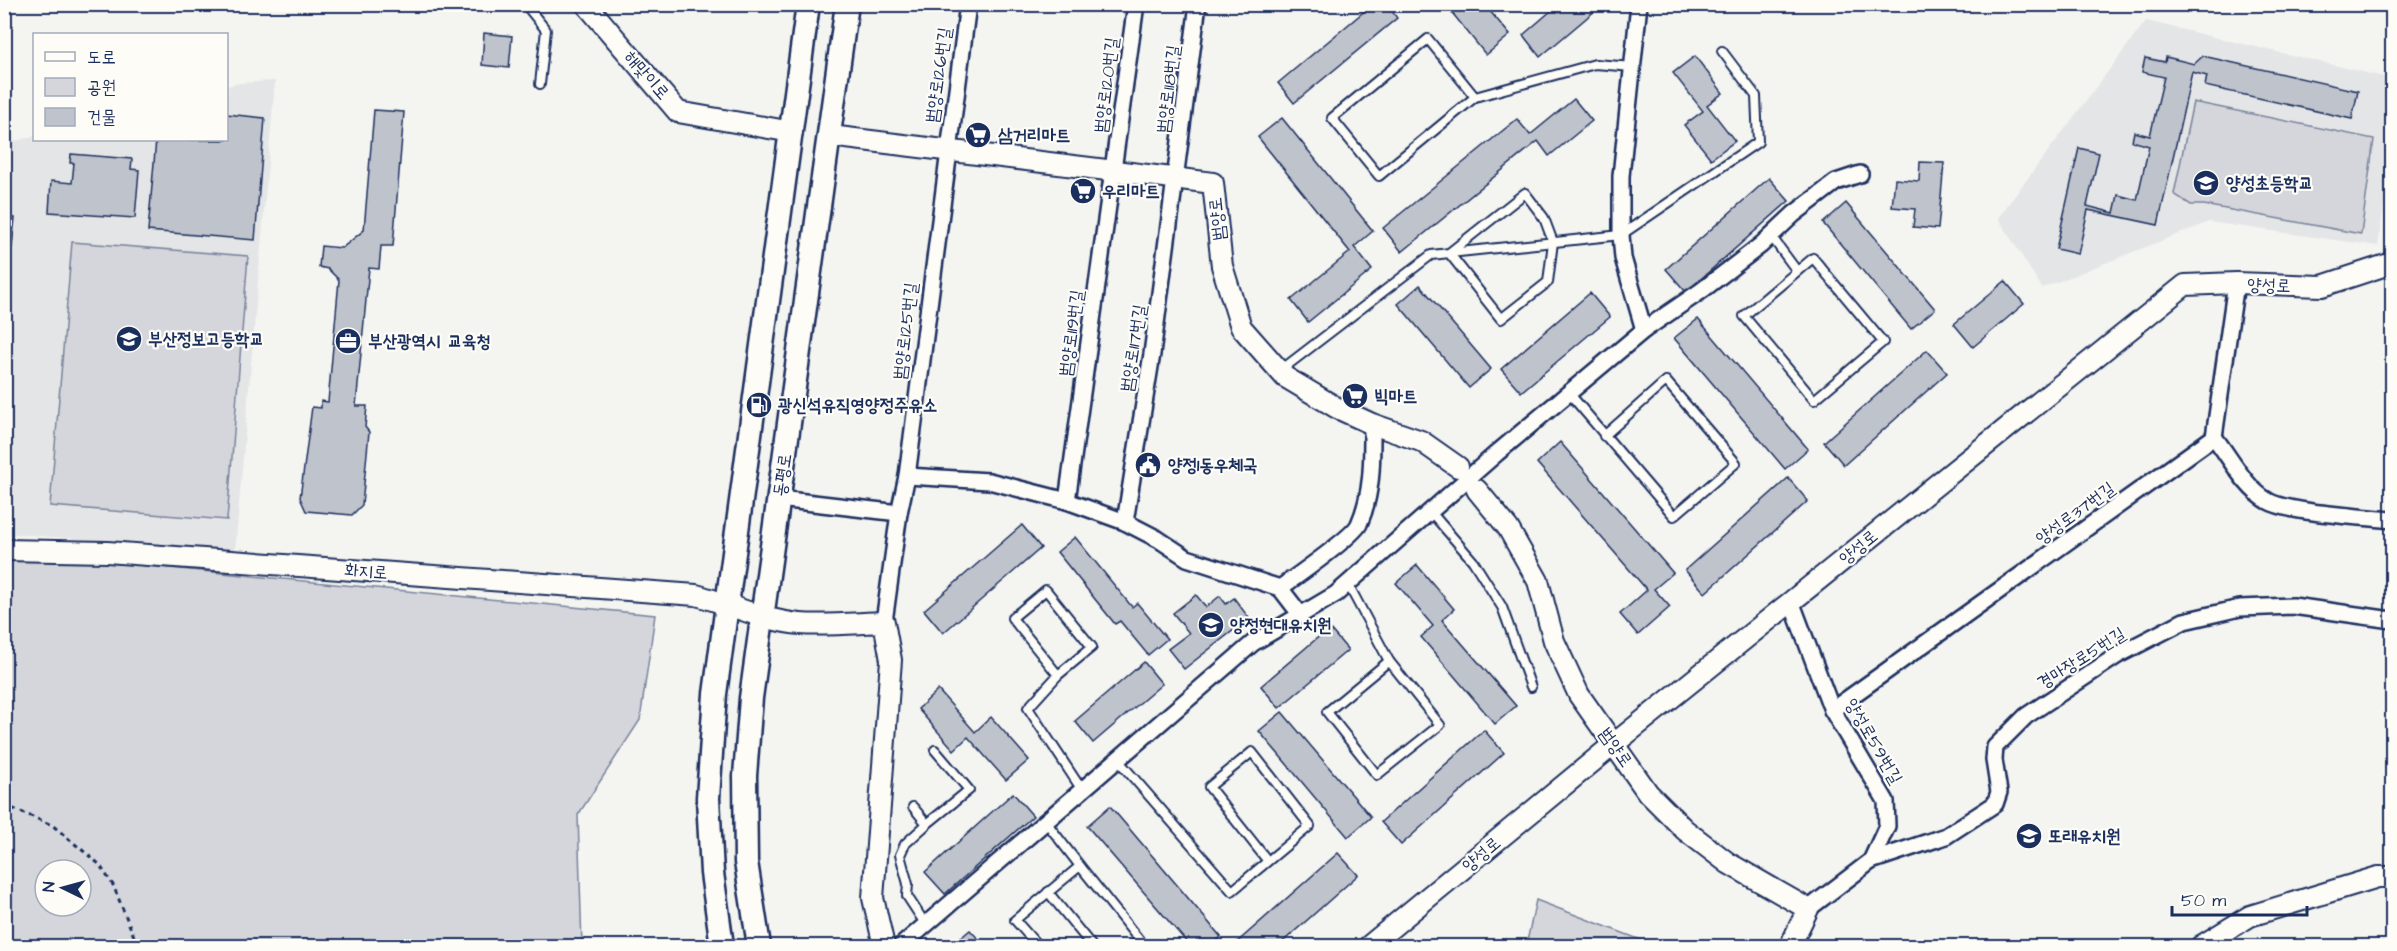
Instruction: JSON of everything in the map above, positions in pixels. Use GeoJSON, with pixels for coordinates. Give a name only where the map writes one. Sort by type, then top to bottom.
{"type":"FeatureCollection","features":[{"type":"Feature","properties":{"kind":"main road","name":"동평로"},"geometry":{"type":"LineString","coordinates":[[723,946],[712,873],[708,798],[716,694],[808,4]]}},
{"type":"Feature","properties":{"kind":"main road","name":"동평로"},"geometry":{"type":"LineString","coordinates":[[759,946],[746,862],[746,776],[751,698],[847,4]]}},
{"type":"Feature","properties":{"kind":"street","name":"해맞이로"},"geometry":{"type":"LineString","coordinates":[[586,4],[678,112],[792,132]]}},
{"type":"Feature","properties":{"kind":"street","name":"범양로126번길"},"geometry":{"type":"LineString","coordinates":[[947,151],[968,4]]}},
{"type":"Feature","properties":{"kind":"street","name":"범양로120번길"},"geometry":{"type":"LineString","coordinates":[[1114,171],[1136,4]]}},
{"type":"Feature","properties":{"kind":"street","name":"범양로118번길"},"geometry":{"type":"LineString","coordinates":[[1177,178],[1198,4]]}},
{"type":"Feature","properties":{"kind":"street"},"geometry":{"type":"LineString","coordinates":[[1639,4],[1621,176],[1621,235],[1623,258],[1644,330]]}},
{"type":"Feature","properties":{"kind":"street","name":"범양로"},"geometry":{"type":"LineString","coordinates":[[830,136],[1213,183],[1222,266],[1241,327],[1285,377],[1337,408],[1372,424],[1421,441],[1458,467]]}},
{"type":"Feature","properties":{"kind":"street","name":"범양로125번길"},"geometry":{"type":"LineString","coordinates":[[884,622],[899,513],[907,476],[947,151]]}},
{"type":"Feature","properties":{"kind":"street","name":"범양로119번길"},"geometry":{"type":"LineString","coordinates":[[1067,501],[1114,171]]}},
{"type":"Feature","properties":{"kind":"street"},"geometry":{"type":"LineString","coordinates":[[901,946],[1253,643],[1336,594],[1497,453],[1644,330],[1701,291],[1836,182],[1860,174]]}},
{"type":"Feature","properties":{"kind":"street","name":"범양로117번길"},"geometry":{"type":"LineString","coordinates":[[1125,522],[1177,178]]}},
{"type":"Feature","properties":{"kind":"street","name":"양성로"},"geometry":{"type":"LineString","coordinates":[[1369,946],[1614,744],[2185,285],[2322,286],[2392,263]]}},
{"type":"Feature","properties":{"kind":"street"},"geometry":{"type":"LineString","coordinates":[[2235,284],[2214,437],[2249,483],[2268,501],[2287,507],[2392,520]]}},
{"type":"Feature","properties":{"kind":"street"},"geometry":{"type":"LineString","coordinates":[[1280,588],[1358,526],[1371,482],[1372,424]]}},
{"type":"Feature","properties":{"kind":"street","name":"양성로37번길"},"geometry":{"type":"LineString","coordinates":[[1832,711],[2214,437]]}},
{"type":"Feature","properties":{"kind":"street"},"geometry":{"type":"LineString","coordinates":[[907,476],[988,481],[1067,501],[1125,522],[1158,539],[1187,558],[1280,588],[1300,614]]}},
{"type":"Feature","properties":{"kind":"street","name":"범양로"},"geometry":{"type":"LineString","coordinates":[[1477,490],[1508,528],[1538,581],[1554,641],[1579,694],[1648,793],[1684,830],[1728,863],[1808,909]]}},
{"type":"Feature","properties":{"kind":"street"},"geometry":{"type":"LineString","coordinates":[[779,499],[899,513]]}},
{"type":"Feature","properties":{"kind":"street","name":"화지로"},"geometry":{"type":"LineString","coordinates":[[4,550],[107,552],[696,595],[727,603],[761,616],[799,624],[884,622]]}},
{"type":"Feature","properties":{"kind":"street","name":"양성로59번길"},"geometry":{"type":"LineString","coordinates":[[1791,601],[1832,711],[1886,801],[1887,826],[1870,861],[1808,909]]}},
{"type":"Feature","properties":{"kind":"street","name":"경마장로5번길"},"geometry":{"type":"LineString","coordinates":[[1870,861],[1946,836],[1995,804],[1999,792],[1994,760],[1995,747],[2026,716],[2118,655],[2184,621],[2240,608],[2293,606],[2392,620]]}},
{"type":"Feature","properties":{"kind":"street"},"geometry":{"type":"LineString","coordinates":[[884,622],[891,660],[873,898],[884,946]]}},
{"type":"Feature","properties":{"kind":"street"},"geometry":{"type":"LineString","coordinates":[[2201,946],[2250,916],[2378,877],[2392,877]]}},
{"type":"Feature","properties":{"kind":"street"},"geometry":{"type":"LineString","coordinates":[[1790,946],[1808,909]]}},
{"type":"Feature","properties":{"kind":"lane"},"geometry":{"type":"LineString","coordinates":[[525,4],[546,30],[540,84]]}},
{"type":"Feature","properties":{"kind":"lane"},"geometry":{"type":"LineString","coordinates":[[1475,97],[1428,39],[1332,118],[1379,176],[1475,97],[1595,64],[1633,67]]}},
{"type":"Feature","properties":{"kind":"lane"},"geometry":{"type":"LineString","coordinates":[[1280,370],[1431,255],[1621,235],[1758,142],[1756,96],[1722,51]]}},
{"type":"Feature","properties":{"kind":"lane"},"geometry":{"type":"LineString","coordinates":[[1525,193],[1544,218],[1553,242],[1548,282],[1501,319],[1449,253],[1525,193]]}},
{"type":"Feature","properties":{"kind":"lane"},"geometry":{"type":"LineString","coordinates":[[1771,236],[1797,271]]}},
{"type":"Feature","properties":{"kind":"lane"},"geometry":{"type":"LineString","coordinates":[[1813,258],[1883,342],[1814,400],[1744,316],[1797,271],[1813,258]]}},
{"type":"Feature","properties":{"kind":"lane"},"geometry":{"type":"LineString","coordinates":[[1569,393],[1604,436],[1674,516],[1736,463],[1666,381],[1604,436]]}},
{"type":"Feature","properties":{"kind":"lane"},"geometry":{"type":"LineString","coordinates":[[1430,511],[1473,561],[1502,607],[1531,687]]}},
{"type":"Feature","properties":{"kind":"lane"},"geometry":{"type":"LineString","coordinates":[[1348,584],[1389,662],[1440,725],[1377,775],[1327,712],[1389,662]]}},
{"type":"Feature","properties":{"kind":"lane"},"geometry":{"type":"LineString","coordinates":[[1058,675],[1012,618],[1046,590],[1092,647],[1058,675],[1028,708],[1082,790]]}},
{"type":"Feature","properties":{"kind":"lane"},"geometry":{"type":"LineString","coordinates":[[926,925],[907,896],[908,884],[900,855],[904,844],[969,790],[935,750]]}},
{"type":"Feature","properties":{"kind":"lane"},"geometry":{"type":"LineString","coordinates":[[1118,760],[1232,891],[1310,826],[1252,752],[1209,787],[1267,860]]}},
{"type":"Feature","properties":{"kind":"lane"},"geometry":{"type":"LineString","coordinates":[[913,807],[927,825]]}},
{"type":"Feature","properties":{"kind":"lane"},"geometry":{"type":"LineString","coordinates":[[1046,822],[1144,946]]}},
{"type":"Feature","properties":{"kind":"lane"},"geometry":{"type":"LineString","coordinates":[[1038,946],[1015,920],[1080,866]]}},
{"type":"Feature","properties":{"kind":"lane"},"geometry":{"type":"LineString","coordinates":[[1048,892],[1092,946]]}},
{"type":"Feature","properties":{"kind":"path"},"geometry":{"type":"LineString","coordinates":[[4,805],[52,825],[99,864],[113,885],[138,946]]}},
{"type":"Feature","properties":{"kind":"shaded area","name":"양성초등학교"},"geometry":{"type":"Polygon","coordinates":[[[2146,21],[2392,79],[2392,147],[2378,246],[2209,222],[2042,288],[1998,218],[2146,21]]]}},
{"type":"Feature","properties":{"kind":"shaded area","name":"부산정보고등학교"},"geometry":{"type":"Polygon","coordinates":[[[275,81],[235,552],[5,533],[4,144],[33,136],[33,141],[228,141],[228,86],[275,81]]]}},
{"type":"Feature","properties":{"kind":"green space"},"geometry":{"type":"Polygon","coordinates":[[[2193,102],[2374,139],[2361,234],[2204,205],[2191,205],[2174,194],[2193,102]]]}},
{"type":"Feature","properties":{"kind":"green space"},"geometry":{"type":"Polygon","coordinates":[[[72,242],[248,256],[227,520],[50,506],[72,242]]]}},
{"type":"Feature","properties":{"kind":"green space"},"geometry":{"type":"Polygon","coordinates":[[[4,552],[655,615],[640,720],[578,815],[582,946],[5,946],[4,552]]]}},
{"type":"Feature","properties":{"kind":"green space"},"geometry":{"type":"Polygon","coordinates":[[[1536,900],[1657,946],[1526,946],[1536,900]]]}},
{"type":"Feature","properties":{"kind":"building"},"geometry":{"type":"Polygon","coordinates":[[[1373,4],[1387,4],[1397,18],[1294,103],[1278,83],[1373,4]]]}},
{"type":"Feature","properties":{"kind":"building"},"geometry":{"type":"Polygon","coordinates":[[[1445,4],[1484,4],[1510,35],[1486,55],[1445,4]]]}},
{"type":"Feature","properties":{"kind":"building"},"geometry":{"type":"Polygon","coordinates":[[[1559,4],[1603,4],[1540,57],[1523,35],[1559,4]]]}},
{"type":"Feature","properties":{"kind":"building"},"geometry":{"type":"Polygon","coordinates":[[[484,33],[512,36],[509,68],[482,65],[484,33]]]}},
{"type":"Feature","properties":{"kind":"building"},"geometry":{"type":"Polygon","coordinates":[[[1695,56],[1723,93],[1707,105],[1735,141],[1711,159],[1684,125],[1703,111],[1673,73],[1695,56]]]}},
{"type":"Feature","properties":{"kind":"building"},"geometry":{"type":"Polygon","coordinates":[[[2203,56],[2358,91],[2352,119],[2205,86],[2207,76],[2192,72],[2158,225],[2088,210],[2078,254],[2056,249],[2079,148],[2099,153],[2087,206],[2114,213],[2118,195],[2137,200],[2149,146],[2132,141],[2134,132],[2150,136],[2164,77],[2142,72],[2145,58],[2165,62],[2166,57],[2194,64],[2203,56]]]}},
{"type":"Feature","properties":{"kind":"building"},"geometry":{"type":"Polygon","coordinates":[[[1574,99],[1592,121],[1549,156],[1538,141],[1402,252],[1383,228],[1517,119],[1530,135],[1574,99]]]}},
{"type":"Feature","properties":{"kind":"building","name":"부산광역시 교육청"},"geometry":{"type":"Polygon","coordinates":[[[374,110],[404,112],[393,246],[381,246],[379,269],[369,268],[356,406],[367,406],[365,427],[369,432],[362,505],[352,515],[306,511],[300,498],[312,407],[321,408],[321,401],[328,402],[339,280],[328,269],[319,267],[321,246],[342,248],[364,230],[374,110]]]}},
{"type":"Feature","properties":{"kind":"building"},"geometry":{"type":"Polygon","coordinates":[[[228,114],[265,118],[255,240],[148,231],[156,141],[228,141],[228,114]]]}},
{"type":"Feature","properties":{"kind":"building"},"geometry":{"type":"Polygon","coordinates":[[[1282,118],[1373,231],[1354,247],[1372,270],[1308,322],[1291,300],[1350,252],[1258,137],[1282,118]]]}},
{"type":"Feature","properties":{"kind":"building"},"geometry":{"type":"Polygon","coordinates":[[[71,154],[132,159],[131,169],[139,170],[135,218],[49,212],[51,181],[72,183],[74,163],[70,163],[71,154]]]}},
{"type":"Feature","properties":{"kind":"building"},"geometry":{"type":"Polygon","coordinates":[[[1920,162],[1944,163],[1938,229],[1913,227],[1915,209],[1892,207],[1895,179],[1919,181],[1920,162]]]}},
{"type":"Feature","properties":{"kind":"building"},"geometry":{"type":"Polygon","coordinates":[[[1769,178],[1789,201],[1686,292],[1666,269],[1769,178]]]}},
{"type":"Feature","properties":{"kind":"building"},"geometry":{"type":"Polygon","coordinates":[[[1846,203],[1935,309],[1911,329],[1823,223],[1846,203]]]}},
{"type":"Feature","properties":{"kind":"building"},"geometry":{"type":"Polygon","coordinates":[[[4,217],[15,218],[12,247],[4,246],[4,217]]]}},
{"type":"Feature","properties":{"kind":"building"},"geometry":{"type":"Polygon","coordinates":[[[2005,281],[2024,304],[1973,347],[1954,324],[2005,281]]]}},
{"type":"Feature","properties":{"kind":"building"},"geometry":{"type":"Polygon","coordinates":[[[1420,285],[1491,369],[1469,388],[1398,304],[1420,285]]]}},
{"type":"Feature","properties":{"kind":"building"},"geometry":{"type":"Polygon","coordinates":[[[1590,293],[1610,317],[1521,392],[1501,369],[1590,293]]]}},
{"type":"Feature","properties":{"kind":"building"},"geometry":{"type":"Polygon","coordinates":[[[1698,319],[1808,449],[1785,469],[1674,338],[1698,319]]]}},
{"type":"Feature","properties":{"kind":"building"},"geometry":{"type":"Polygon","coordinates":[[[1927,350],[1947,373],[1844,465],[1824,442],[1927,350]]]}},
{"type":"Feature","properties":{"kind":"building"},"geometry":{"type":"Polygon","coordinates":[[[1560,442],[1673,573],[1654,589],[1670,607],[1638,635],[1620,614],[1647,590],[1537,463],[1560,442]]]}},
{"type":"Feature","properties":{"kind":"building"},"geometry":{"type":"Polygon","coordinates":[[[1788,478],[1808,501],[1705,593],[1685,570],[1788,478]]]}},
{"type":"Feature","properties":{"kind":"building"},"geometry":{"type":"Polygon","coordinates":[[[1022,525],[1041,548],[943,633],[924,610],[1022,525]]]}},
{"type":"Feature","properties":{"kind":"building"},"geometry":{"type":"Polygon","coordinates":[[[1075,537],[1132,607],[1137,603],[1167,639],[1148,655],[1120,621],[1115,624],[1057,552],[1075,537]]]}},
{"type":"Feature","properties":{"kind":"building"},"geometry":{"type":"Polygon","coordinates":[[[1417,565],[1454,609],[1442,620],[1516,706],[1495,724],[1421,637],[1433,626],[1396,583],[1417,565]]]}},
{"type":"Feature","properties":{"kind":"building","name":"양정현대유치원"},"geometry":{"type":"Polygon","coordinates":[[[1196,595],[1206,607],[1220,596],[1226,604],[1234,598],[1249,618],[1184,669],[1168,649],[1189,633],[1173,613],[1196,595]]]}},
{"type":"Feature","properties":{"kind":"building"},"geometry":{"type":"Polygon","coordinates":[[[1329,628],[1348,650],[1279,708],[1261,686],[1329,628]]]}},
{"type":"Feature","properties":{"kind":"building"},"geometry":{"type":"Polygon","coordinates":[[[1144,662],[1162,684],[1093,743],[1075,721],[1144,662]]]}},
{"type":"Feature","properties":{"kind":"building"},"geometry":{"type":"Polygon","coordinates":[[[938,690],[975,732],[991,717],[1029,760],[1006,780],[968,737],[954,750],[918,709],[938,690]]]}},
{"type":"Feature","properties":{"kind":"building"},"geometry":{"type":"Polygon","coordinates":[[[1282,712],[1371,817],[1348,837],[1259,731],[1282,712]]]}},
{"type":"Feature","properties":{"kind":"building"},"geometry":{"type":"Polygon","coordinates":[[[1484,730],[1504,753],[1401,845],[1381,822],[1484,730]]]}},
{"type":"Feature","properties":{"kind":"building"},"geometry":{"type":"Polygon","coordinates":[[[1013,793],[1033,816],[945,894],[925,872],[1013,793]]]}},
{"type":"Feature","properties":{"kind":"building"},"geometry":{"type":"Polygon","coordinates":[[[1110,806],[1221,937],[1210,946],[1190,946],[1087,826],[1110,806]]]}},
{"type":"Feature","properties":{"kind":"building"},"geometry":{"type":"Polygon","coordinates":[[[1338,853],[1358,875],[1278,946],[1237,946],[1235,944],[1338,853]]]}},
{"type":"Feature","properties":{"kind":"building"},"geometry":{"type":"Polygon","coordinates":[[[970,930],[985,946],[951,946],[970,930]]]}},
{"type":"Feature","properties":{"kind":"place","name":"삼거리마트"},"geometry":{"type":"Point","coordinates":[978,135]}},
{"type":"Feature","properties":{"kind":"place","name":"양성초등학교"},"geometry":{"type":"Point","coordinates":[2206,183]}},
{"type":"Feature","properties":{"kind":"place","name":"우리마트"},"geometry":{"type":"Point","coordinates":[1083,191]}},
{"type":"Feature","properties":{"kind":"place","name":"부산정보고등학교"},"geometry":{"type":"Point","coordinates":[129,339]}},
{"type":"Feature","properties":{"kind":"place","name":"부산광역시 교육청"},"geometry":{"type":"Point","coordinates":[348,341]}},
{"type":"Feature","properties":{"kind":"place","name":"빅마트"},"geometry":{"type":"Point","coordinates":[1355,396]}},
{"type":"Feature","properties":{"kind":"place","name":"광신석유직영양정주유소"},"geometry":{"type":"Point","coordinates":[759,405]}},
{"type":"Feature","properties":{"kind":"place","name":"양정1동우체국"},"geometry":{"type":"Point","coordinates":[1148,465]}},
{"type":"Feature","properties":{"kind":"place","name":"양정현대유치원"},"geometry":{"type":"Point","coordinates":[1211,625]}},
{"type":"Feature","properties":{"kind":"place","name":"또래유치원"},"geometry":{"type":"Point","coordinates":[2029,836]}}]}
